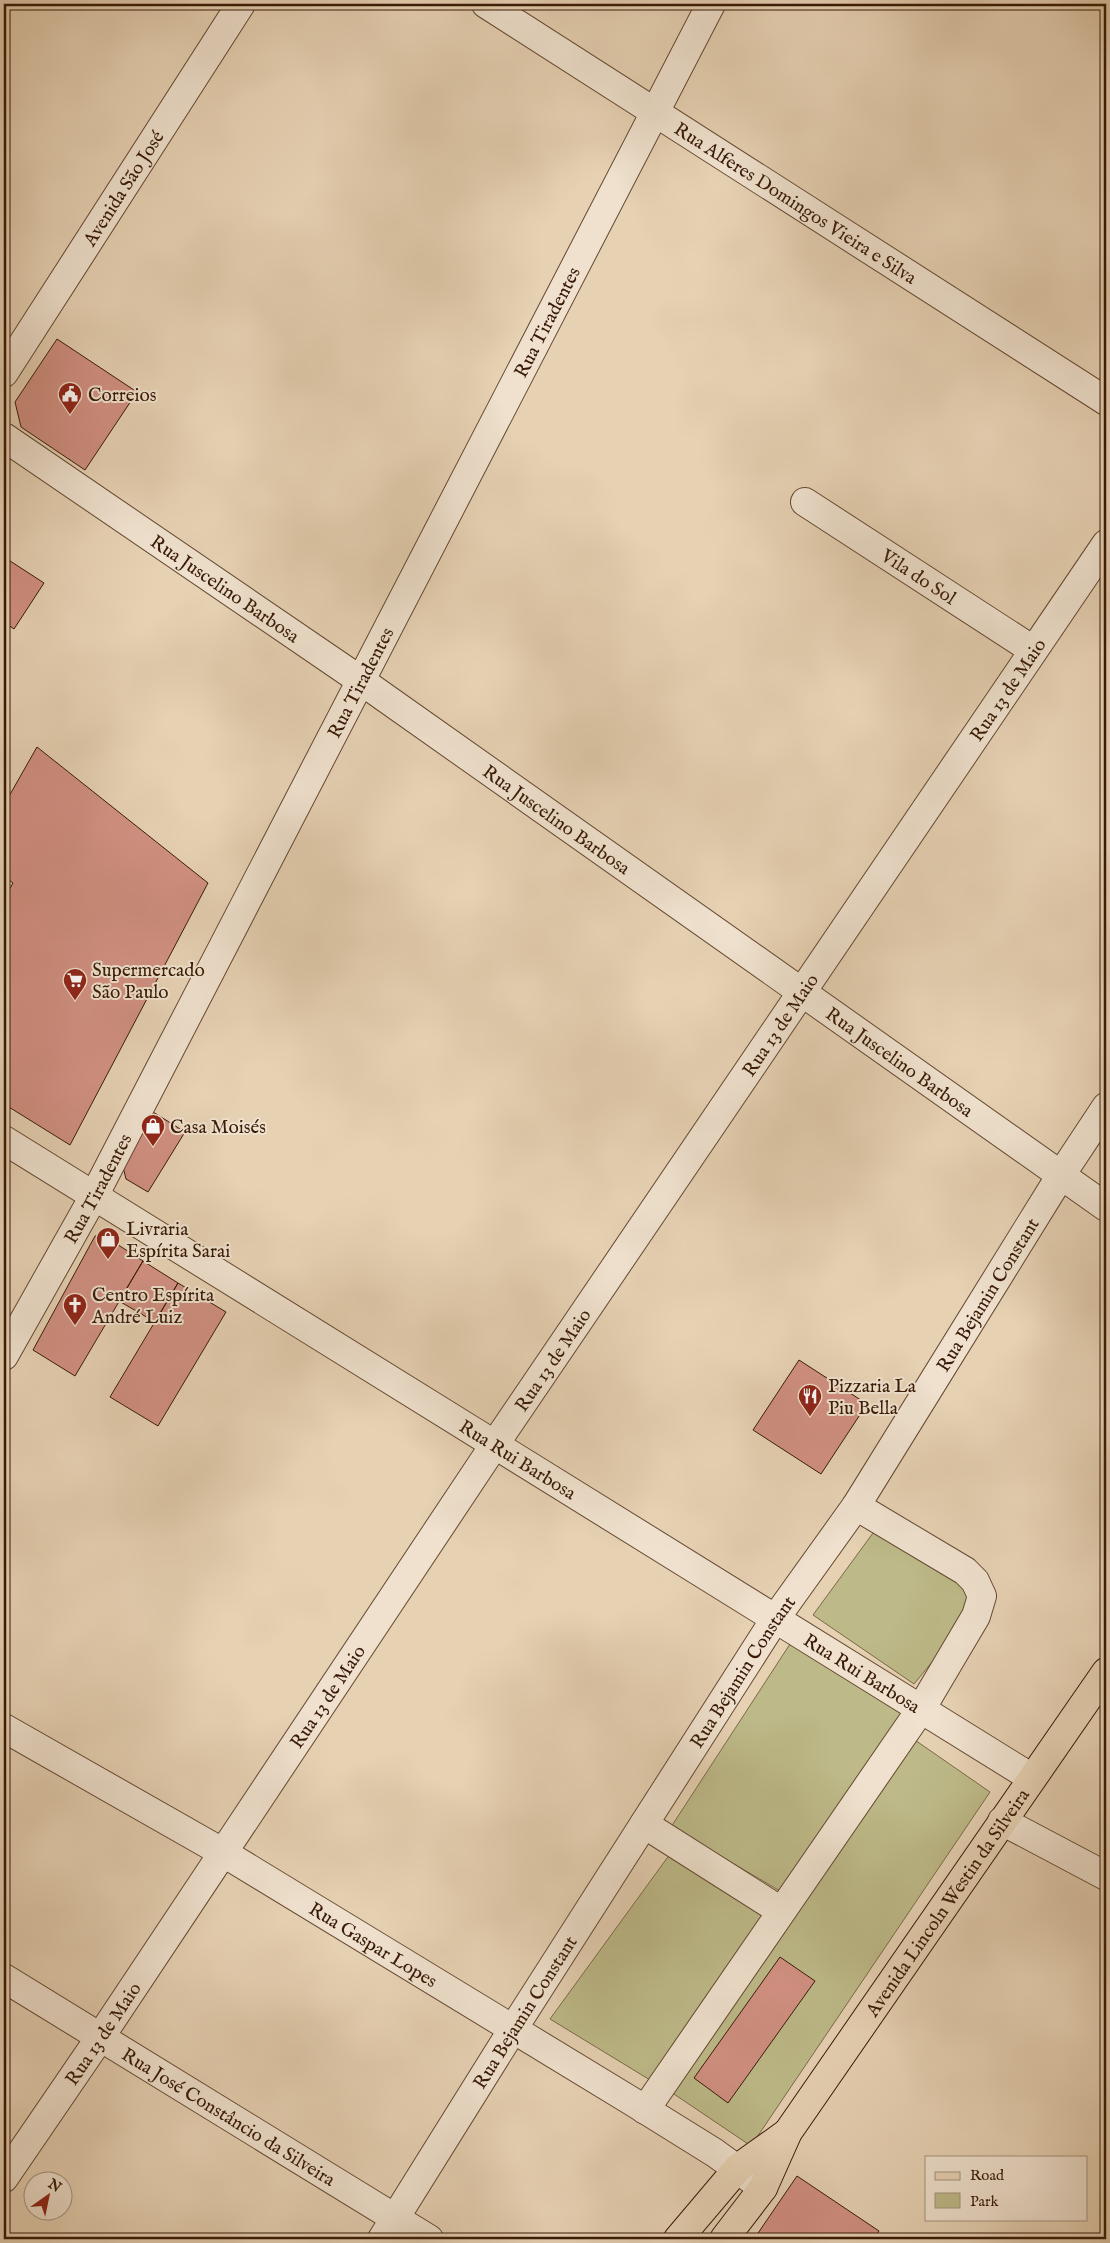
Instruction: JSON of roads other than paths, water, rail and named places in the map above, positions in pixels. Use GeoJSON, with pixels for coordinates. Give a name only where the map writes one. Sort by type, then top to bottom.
{"type":"FeatureCollection","features":[{"type":"Feature","properties":{"kind":"main road","name":"Avenida Lincoln Westin da Silveira"},"geometry":{"type":"LineString","coordinates":[[724,2239],[763,2188],[788,2132],[1106,1672]]}},
{"type":"Feature","properties":{"kind":"main road","name":"Avenida Lincoln Westin da Silveira"},"geometry":{"type":"LineString","coordinates":[[678,2239],[738,2168],[788,2132]]}},
{"type":"Feature","properties":{"kind":"street","name":"Avenida São José"},"geometry":{"type":"LineString","coordinates":[[4,373],[242,4]]}},
{"type":"Feature","properties":{"kind":"street","name":"Rua Alferes Domingos Vieira e Silva"},"geometry":{"type":"LineString","coordinates":[[486,4],[1106,401]]}},
{"type":"Feature","properties":{"kind":"street","name":"Rua Tiradentes"},"geometry":{"type":"LineString","coordinates":[[4,1356],[94,1196],[711,4]]}},
{"type":"Feature","properties":{"kind":"street","name":"Rua Juscelino Barbosa"},"geometry":{"type":"LineString","coordinates":[[4,437],[360,680],[800,993],[1106,1207]]}},
{"type":"Feature","properties":{"kind":"street","name":"Vila do Sol"},"geometry":{"type":"LineString","coordinates":[[805,502],[1033,650]]}},
{"type":"Feature","properties":{"kind":"street","name":"Rua 13 de Maio"},"geometry":{"type":"LineString","coordinates":[[4,2178],[101,2036],[495,1444],[1106,544]]}},
{"type":"Feature","properties":{"kind":"street","name":"Rua Bejamin Constant"},"geometry":{"type":"LineString","coordinates":[[389,2229],[513,2029],[775,1619],[856,1506],[1061,1175],[1106,1107]]}},
{"type":"Feature","properties":{"kind":"street","name":"Rua Rui Barbosa"},"geometry":{"type":"LineString","coordinates":[[4,1140],[1032,1778]]}},
{"type":"Feature","properties":{"kind":"street"},"geometry":{"type":"LineString","coordinates":[[645,2110],[921,1709],[976,1616],[982,1596],[975,1581],[965,1571],[856,1506]]}},
{"type":"Feature","properties":{"kind":"street","name":"Rua Gaspar Lopes"},"geometry":{"type":"LineString","coordinates":[[4,1728],[222,1852],[645,2110],[738,2168],[763,2188]]}},
{"type":"Feature","properties":{"kind":"street"},"geometry":{"type":"LineString","coordinates":[[1002,1821],[1106,1876]]}},
{"type":"Feature","properties":{"kind":"street"},"geometry":{"type":"LineString","coordinates":[[644,1824],[781,1912]]}},
{"type":"Feature","properties":{"kind":"street","name":"Rua José Constâncio da Silveira"},"geometry":{"type":"LineString","coordinates":[[4,1978],[101,2036],[389,2229],[429,2239]]}},
{"type":"Feature","properties":{"kind":"place","name":"Correios"},"geometry":{"type":"Point","coordinates":[70,415]}},
{"type":"Feature","properties":{"kind":"place","name":"Supermercado São Paulo"},"geometry":{"type":"Point","coordinates":[75,1001]}},
{"type":"Feature","properties":{"kind":"place","name":"Casa Moisés"},"geometry":{"type":"Point","coordinates":[153,1147]}},
{"type":"Feature","properties":{"kind":"place","name":"Livraria Espírita Sarai"},"geometry":{"type":"Point","coordinates":[108,1260]}},
{"type":"Feature","properties":{"kind":"place","name":"Centro Espírita André Luiz"},"geometry":{"type":"Point","coordinates":[75,1326]}},
{"type":"Feature","properties":{"kind":"place","name":"Pizzaria La Piu Bella"},"geometry":{"type":"Point","coordinates":[810,1417]}}]}
